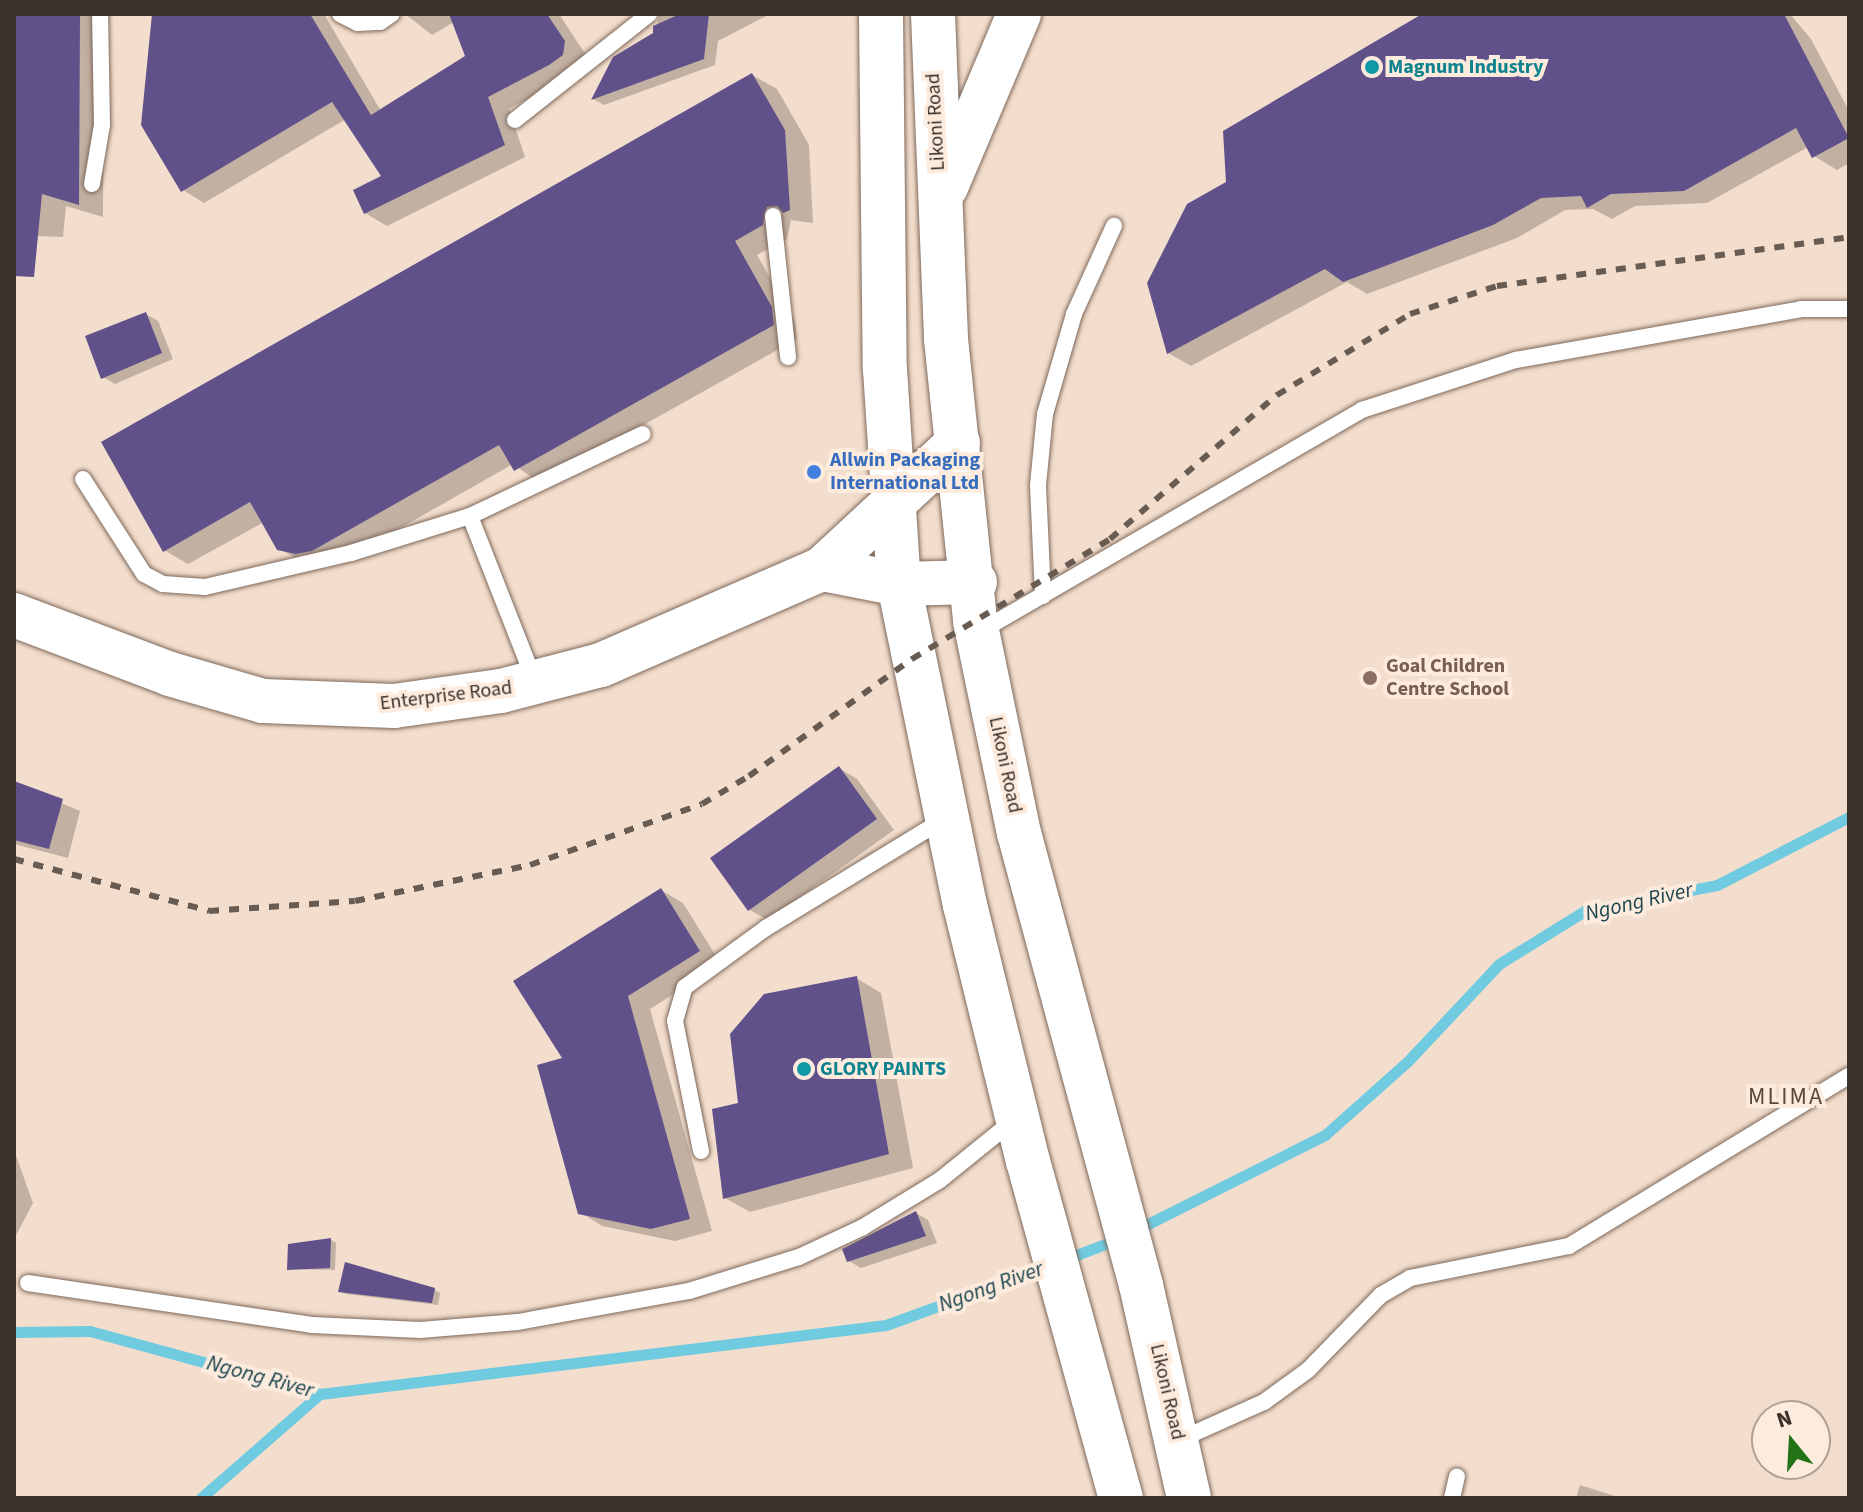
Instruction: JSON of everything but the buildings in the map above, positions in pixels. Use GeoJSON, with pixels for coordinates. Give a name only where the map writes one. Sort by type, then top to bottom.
{"type":"FeatureCollection","features":[{"type":"Feature","properties":{"kind":"main road"},"geometry":{"type":"LineString","coordinates":[[881,14],[885,369],[899,584],[946,818],[1017,1118],[1121,1498]]}},
{"type":"Feature","properties":{"kind":"main road","name":"Likoni Road"},"geometry":{"type":"LineString","coordinates":[[933,14],[946,339],[975,582],[978,633],[1019,833],[1141,1285],[1179,1440],[1189,1498]]}},
{"type":"Feature","properties":{"kind":"main road"},"geometry":{"type":"LineString","coordinates":[[940,204],[987,79],[1019,14]]}},
{"type":"Feature","properties":{"kind":"main road","name":"Enterprise Road"},"geometry":{"type":"LineString","coordinates":[[14,615],[170,674],[263,701],[394,706],[535,683],[601,665],[822,569],[958,443]]}},
{"type":"Feature","properties":{"kind":"main road"},"geometry":{"type":"LineString","coordinates":[[822,569],[899,584],[975,582]]}},
{"type":"Feature","properties":{"kind":"lane"},"geometry":{"type":"LineString","coordinates":[[92,184],[102,125],[100,14]]}},
{"type":"Feature","properties":{"kind":"lane"},"geometry":{"type":"LineString","coordinates":[[340,14],[358,23],[380,22],[392,14]]}},
{"type":"Feature","properties":{"kind":"lane"},"geometry":{"type":"LineString","coordinates":[[515,120],[649,14]]}},
{"type":"Feature","properties":{"kind":"lane"},"geometry":{"type":"LineString","coordinates":[[773,216],[788,357]]}},
{"type":"Feature","properties":{"kind":"lane"},"geometry":{"type":"LineString","coordinates":[[1043,596],[1038,485],[1045,414],[1074,314],[1114,226]]}},
{"type":"Feature","properties":{"kind":"lane"},"geometry":{"type":"LineString","coordinates":[[978,633],[1362,410],[1516,360],[1801,309],[1849,309]]}},
{"type":"Feature","properties":{"kind":"lane"},"geometry":{"type":"LineString","coordinates":[[83,479],[144,574],[163,584],[205,587],[351,553],[470,516],[643,434]]}},
{"type":"Feature","properties":{"kind":"lane"},"geometry":{"type":"LineString","coordinates":[[470,516],[535,683]]}},
{"type":"Feature","properties":{"kind":"lane"},"geometry":{"type":"LineString","coordinates":[[701,1151],[675,1021],[685,987],[766,928],[946,818]]}},
{"type":"Feature","properties":{"kind":"lane"},"geometry":{"type":"LineString","coordinates":[[1179,1440],[1264,1402],[1308,1370],[1381,1295],[1410,1278],[1438,1268],[1569,1246],[1849,1076]]}},
{"type":"Feature","properties":{"kind":"lane"},"geometry":{"type":"LineString","coordinates":[[28,1283],[312,1325],[420,1330],[518,1322],[689,1291],[799,1257],[863,1227],[940,1180],[1017,1118]]}},
{"type":"Feature","properties":{"kind":"lane"},"geometry":{"type":"LineString","coordinates":[[1452,1498],[1457,1477]]}},
{"type":"Feature","properties":{"kind":"waterway","name":"Ngong River"},"geometry":{"type":"LineString","coordinates":[[1136,1230],[1325,1135],[1408,1061],[1499,964],[1586,910],[1717,885],[1849,817]]}},
{"type":"Feature","properties":{"kind":"waterway","name":"Ngong River"},"geometry":{"type":"LineString","coordinates":[[1066,1259],[1121,1238]]}},
{"type":"Feature","properties":{"kind":"waterway","name":"Ngong River"},"geometry":{"type":"LineString","coordinates":[[14,1332],[90,1331],[320,1394],[886,1325],[1050,1265]]}},
{"type":"Feature","properties":{"kind":"waterway"},"geometry":{"type":"LineString","coordinates":[[201,1498],[320,1394]]}},
{"type":"Feature","properties":{"kind":"railway"},"geometry":{"type":"LineString","coordinates":[[14,859],[209,911],[355,901],[530,865],[702,804],[749,776],[912,659],[1110,539],[1277,395],[1410,314],[1497,286],[1849,237]]}},
{"type":"Feature","properties":{"kind":"place","name":"Magnum Industry"},"geometry":{"type":"Point","coordinates":[1372,67]}},
{"type":"Feature","properties":{"kind":"place","name":"Allwin Packaging International Ltd"},"geometry":{"type":"Point","coordinates":[814,472]}},
{"type":"Feature","properties":{"kind":"place","name":"Goal Children Centre School"},"geometry":{"type":"Point","coordinates":[1370,678]}},
{"type":"Feature","properties":{"kind":"place","name":"GLORY PAINTS"},"geometry":{"type":"Point","coordinates":[804,1069]}},
{"type":"Feature","properties":{"kind":"district","name":"MLIMA"},"geometry":{"type":"Point","coordinates":[1786,1097]}}]}
